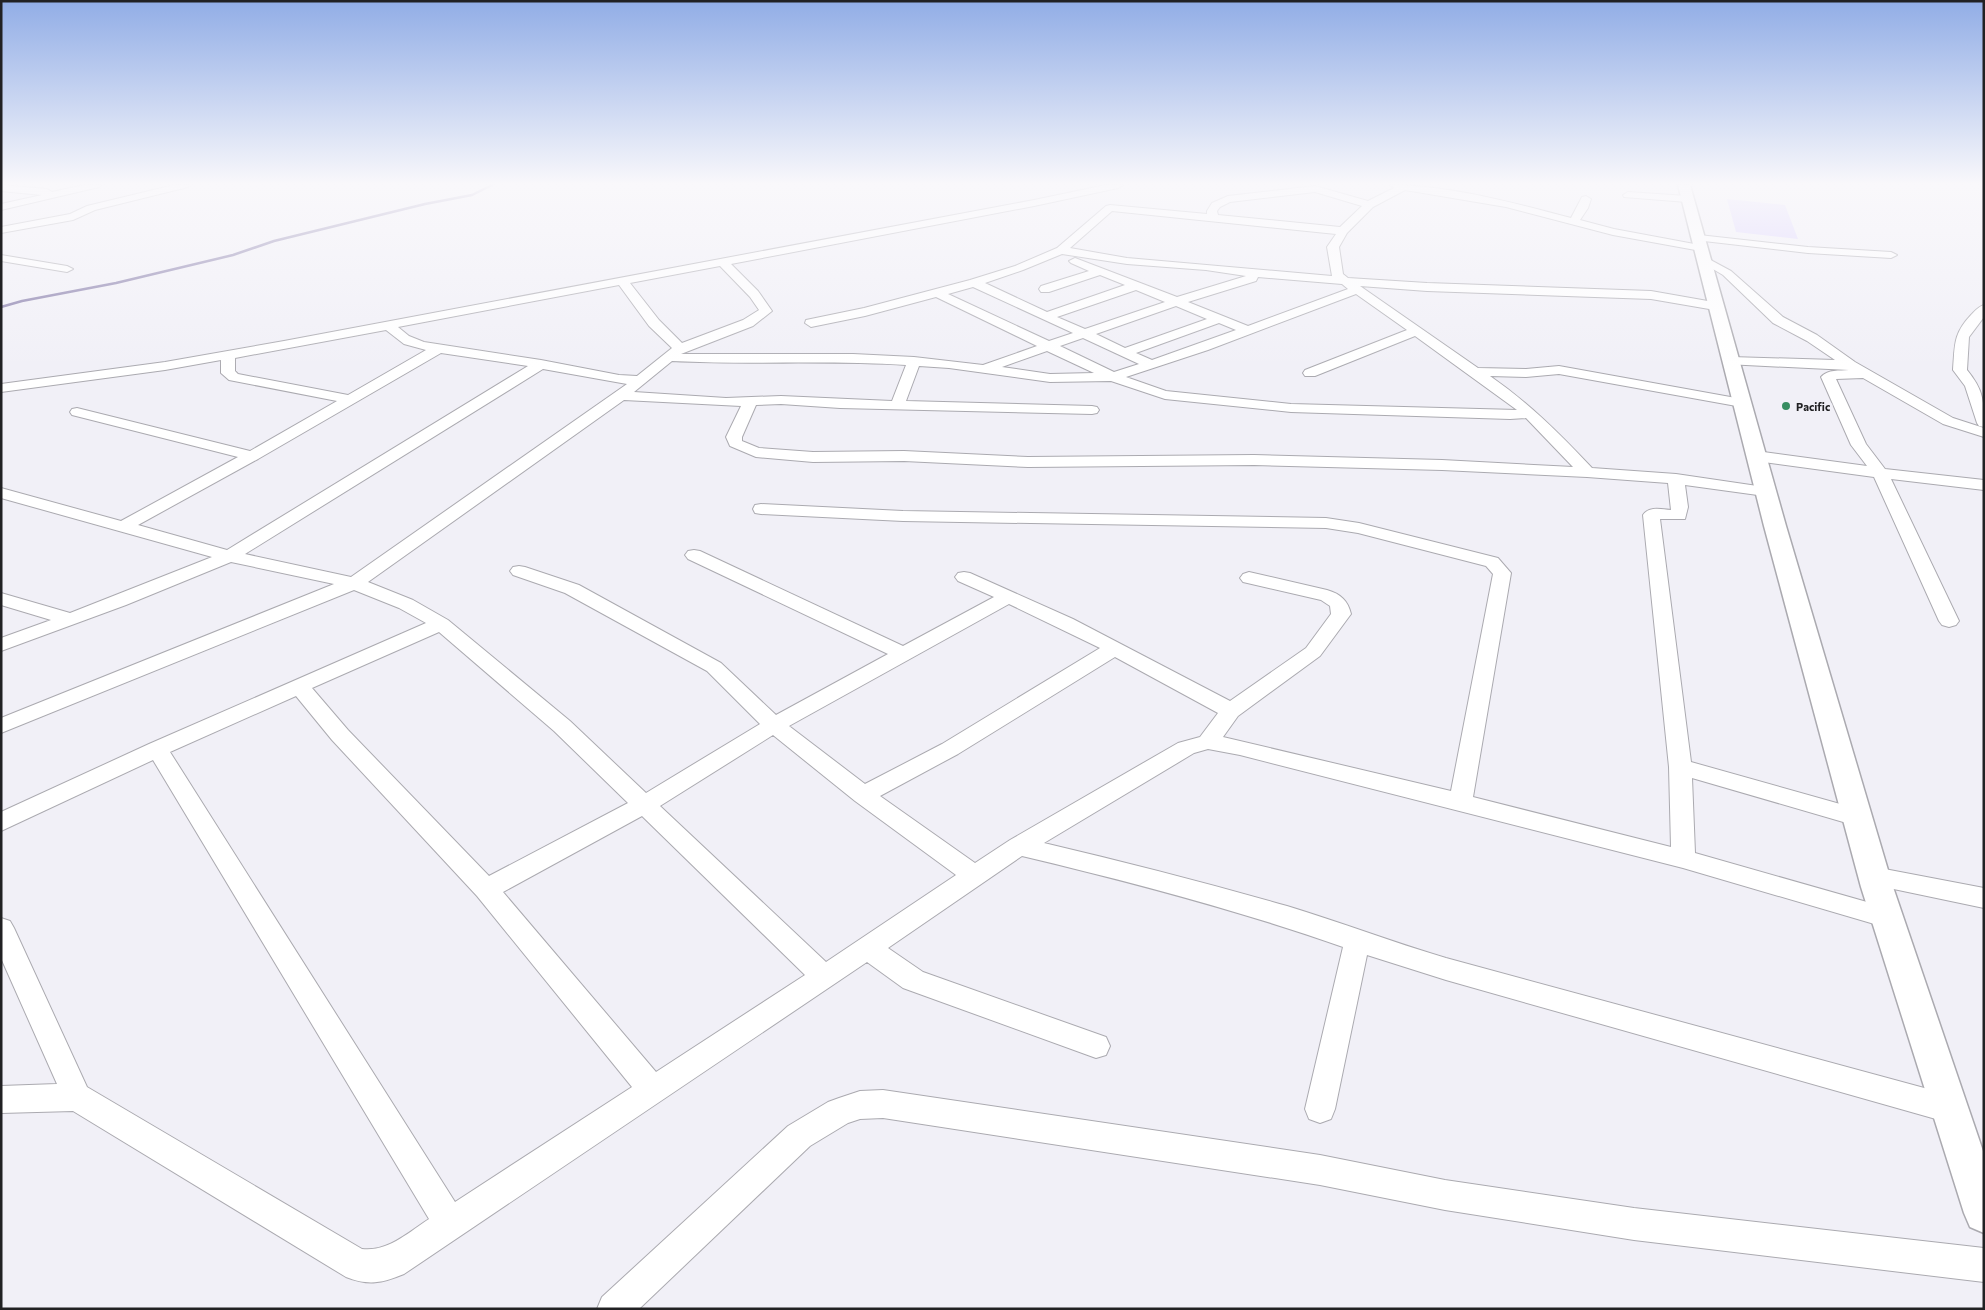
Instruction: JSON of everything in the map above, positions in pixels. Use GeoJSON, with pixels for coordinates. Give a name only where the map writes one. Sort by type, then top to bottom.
{"type":"FeatureCollection","features":[{"type":"Feature","properties":{"kind":"main road"},"geometry":{"type":"LineString","coordinates":[[1702,248],[1715,306],[1765,491],[1856,817],[1984,1213]]}},
{"type":"Feature","properties":{"kind":"street"},"geometry":{"type":"LineString","coordinates":[[1,388],[114,373],[228,354],[802,246]]}},
{"type":"Feature","properties":{"kind":"street"},"geometry":{"type":"LineString","coordinates":[[811,323],[865,312],[974,284],[1019,268],[1061,250],[1066,246]]}},
{"type":"Feature","properties":{"kind":"street"},"geometry":{"type":"LineString","coordinates":[[1334,246],[1337,275],[1474,372],[1521,387]]}},
{"type":"Feature","properties":{"kind":"street"},"geometry":{"type":"LineString","coordinates":[[1692,246],[1891,255]]}},
{"type":"Feature","properties":{"kind":"street"},"geometry":{"type":"LineString","coordinates":[[1702,248],[1778,320],[1812,338],[1865,374],[1948,421],[1984,433]]}},
{"type":"Feature","properties":{"kind":"street"},"geometry":{"type":"LineString","coordinates":[[1061,250],[1127,261],[1206,267],[1351,285],[1651,295],[1715,306]]}},
{"type":"Feature","properties":{"kind":"street"},"geometry":{"type":"LineString","coordinates":[[1,258],[67,269]]}},
{"type":"Feature","properties":{"kind":"street"},"geometry":{"type":"LineString","coordinates":[[1,726],[354,583],[621,395],[674,353],[748,323],[766,311],[754,294],[722,261]]}},
{"type":"Feature","properties":{"kind":"street"},"geometry":{"type":"LineString","coordinates":[[1075,262],[1247,330]]}},
{"type":"Feature","properties":{"kind":"street"},"geometry":{"type":"LineString","coordinates":[[10,270],[36,263]]}},
{"type":"Feature","properties":{"kind":"street"},"geometry":{"type":"LineString","coordinates":[[1045,289],[1098,272]]}},
{"type":"Feature","properties":{"kind":"street"},"geometry":{"type":"LineString","coordinates":[[984,369],[1048,344],[1176,303],[1219,285],[1266,275]]}},
{"type":"Feature","properties":{"kind":"street"},"geometry":{"type":"LineString","coordinates":[[622,281],[674,353],[712,359],[853,358],[914,361],[1050,378],[1113,376],[1152,365],[1247,330],[1351,285]]}},
{"type":"Feature","properties":{"kind":"street"},"geometry":{"type":"LineString","coordinates":[[974,284],[1152,365]]}},
{"type":"Feature","properties":{"kind":"street"},"geometry":{"type":"LineString","coordinates":[[1047,316],[1134,286]]}},
{"type":"Feature","properties":{"kind":"street"},"geometry":{"type":"LineString","coordinates":[[937,293],[1113,376],[1141,388],[1166,394],[1281,407],[1454,412],[1487,415],[1528,413]]}},
{"type":"Feature","properties":{"kind":"street"},"geometry":{"type":"LineString","coordinates":[[1983,311],[1968,325],[1962,337],[1960,370],[1978,386],[1984,423]]}},
{"type":"Feature","properties":{"kind":"street"},"geometry":{"type":"LineString","coordinates":[[1126,352],[1218,319]]}},
{"type":"Feature","properties":{"kind":"street"},"geometry":{"type":"LineString","coordinates":[[388,325],[400,338],[408,342],[438,349],[541,364],[619,379],[640,380]]}},
{"type":"Feature","properties":{"kind":"street"},"geometry":{"type":"LineString","coordinates":[[1310,373],[1416,331]]}},
{"type":"Feature","properties":{"kind":"street"},"geometry":{"type":"LineString","coordinates":[[122,527],[252,456],[438,349]]}},
{"type":"Feature","properties":{"kind":"street"},"geometry":{"type":"LineString","coordinates":[[228,354],[228,373],[234,377],[349,399]]}},
{"type":"Feature","properties":{"kind":"street"},"geometry":{"type":"LineString","coordinates":[[898,404],[914,361]]}},
{"type":"Feature","properties":{"kind":"street"},"geometry":{"type":"LineString","coordinates":[[1730,361],[1850,365]]}},
{"type":"Feature","properties":{"kind":"street"},"geometry":{"type":"LineString","coordinates":[[1,645],[119,601],[229,556],[541,364]]}},
{"type":"Feature","properties":{"kind":"street"},"geometry":{"type":"LineString","coordinates":[[1521,387],[1547,370],[1567,371],[1742,403]]}},
{"type":"Feature","properties":{"kind":"street"},"geometry":{"type":"LineString","coordinates":[[1474,372],[1521,387]]}},
{"type":"Feature","properties":{"kind":"street"},"geometry":{"type":"LineString","coordinates":[[1865,374],[1828,376],[1859,445],[1880,473],[1949,622]]}},
{"type":"Feature","properties":{"kind":"street"},"geometry":{"type":"LineString","coordinates":[[1521,387],[1528,413],[1550,432],[1587,472]]}},
{"type":"Feature","properties":{"kind":"street"},"geometry":{"type":"LineString","coordinates":[[621,395],[688,401],[750,402],[780,400],[840,404],[1092,410]]}},
{"type":"Feature","properties":{"kind":"street"},"geometry":{"type":"LineString","coordinates":[[750,402],[734,437],[735,443],[756,452],[813,457],[904,456],[1028,462],[1254,460],[1442,465],[1587,472],[1676,479],[1765,491]]}},
{"type":"Feature","properties":{"kind":"street"},"geometry":{"type":"LineString","coordinates":[[77,412],[252,456]]}},
{"type":"Feature","properties":{"kind":"street"},"geometry":{"type":"LineString","coordinates":[[1756,456],[1984,485]]}},
{"type":"Feature","properties":{"kind":"street"},"geometry":{"type":"LineString","coordinates":[[1676,479],[1681,510],[1679,515],[1651,515],[1680,767],[1683,859]]}},
{"type":"Feature","properties":{"kind":"street"},"geometry":{"type":"LineString","coordinates":[[1,493],[229,556],[354,583],[406,604],[441,624],[562,726],[824,977]]}},
{"type":"Feature","properties":{"kind":"street"},"geometry":{"type":"LineString","coordinates":[[761,509],[903,516],[1326,523],[1359,528],[1492,562],[1502,573],[1461,802]]}},
{"type":"Feature","properties":{"kind":"street"},"geometry":{"type":"LineString","coordinates":[[694,555],[906,654]]}},
{"type":"Feature","properties":{"kind":"street"},"geometry":{"type":"LineString","coordinates":[[519,571],[572,589],[714,667],[774,725],[863,794],[975,876]]}},
{"type":"Feature","properties":{"kind":"street"},"geometry":{"type":"LineString","coordinates":[[964,578],[1009,596],[1115,648],[1232,711]]}},
{"type":"Feature","properties":{"kind":"street"},"geometry":{"type":"LineString","coordinates":[[1208,742],[1232,711],[1313,652],[1341,614],[1339,604],[1327,596],[1248,578]]}},
{"type":"Feature","properties":{"kind":"street"},"geometry":{"type":"LineString","coordinates":[[486,889],[643,804],[774,725],[1009,596]]}},
{"type":"Feature","properties":{"kind":"street"},"geometry":{"type":"LineString","coordinates":[[1,599],[70,619]]}},
{"type":"Feature","properties":{"kind":"street"},"geometry":{"type":"LineString","coordinates":[[1,822],[158,749],[441,624]]}},
{"type":"Feature","properties":{"kind":"street"},"geometry":{"type":"LineString","coordinates":[[863,794],[950,749],[1115,648]]}},
{"type":"Feature","properties":{"kind":"street"},"geometry":{"type":"LineString","coordinates":[[299,686],[340,735],[372,766],[486,889],[653,1090]]}},
{"type":"Feature","properties":{"kind":"street"},"geometry":{"type":"LineString","coordinates":[[1,1100],[77,1097],[358,1266],[373,1267],[392,1262],[868,948],[1019,846],[1186,748],[1208,742],[1240,748],[1461,802],[1683,859],[1888,918]]}},
{"type":"Feature","properties":{"kind":"street"},"geometry":{"type":"LineString","coordinates":[[158,749],[450,1223]]}},
{"type":"Feature","properties":{"kind":"street"},"geometry":{"type":"LineString","coordinates":[[1680,767],[1856,817]]}},
{"type":"Feature","properties":{"kind":"street"},"geometry":{"type":"LineString","coordinates":[[1019,846],[1142,875],[1288,917],[1446,969],[1950,1109]]}},
{"type":"Feature","properties":{"kind":"street"},"geometry":{"type":"LineString","coordinates":[[1874,876],[1984,898]]}},
{"type":"Feature","properties":{"kind":"street"},"geometry":{"type":"LineString","coordinates":[[1,928],[77,1097]]}},
{"type":"Feature","properties":{"kind":"street"},"geometry":{"type":"LineString","coordinates":[[1320,1109],[1357,941]]}},
{"type":"Feature","properties":{"kind":"street"},"geometry":{"type":"LineString","coordinates":[[868,948],[913,980],[1096,1046]]}},
{"type":"Feature","properties":{"kind":"street"},"geometry":{"type":"LineString","coordinates":[[614,1309],[799,1136],[839,1112],[860,1105],[883,1104],[1320,1170],[1445,1195],[1634,1224],[1984,1265]]}},
{"type":"Feature","properties":{"kind":"waterway"},"geometry":{"type":"LineString","coordinates":[[1,307],[22,301],[116,283],[233,255],[259,246]]}},
{"type":"Feature","properties":{"kind":"place","name":"Pacific"},"geometry":{"type":"Point","coordinates":[1786,406]}}]}
